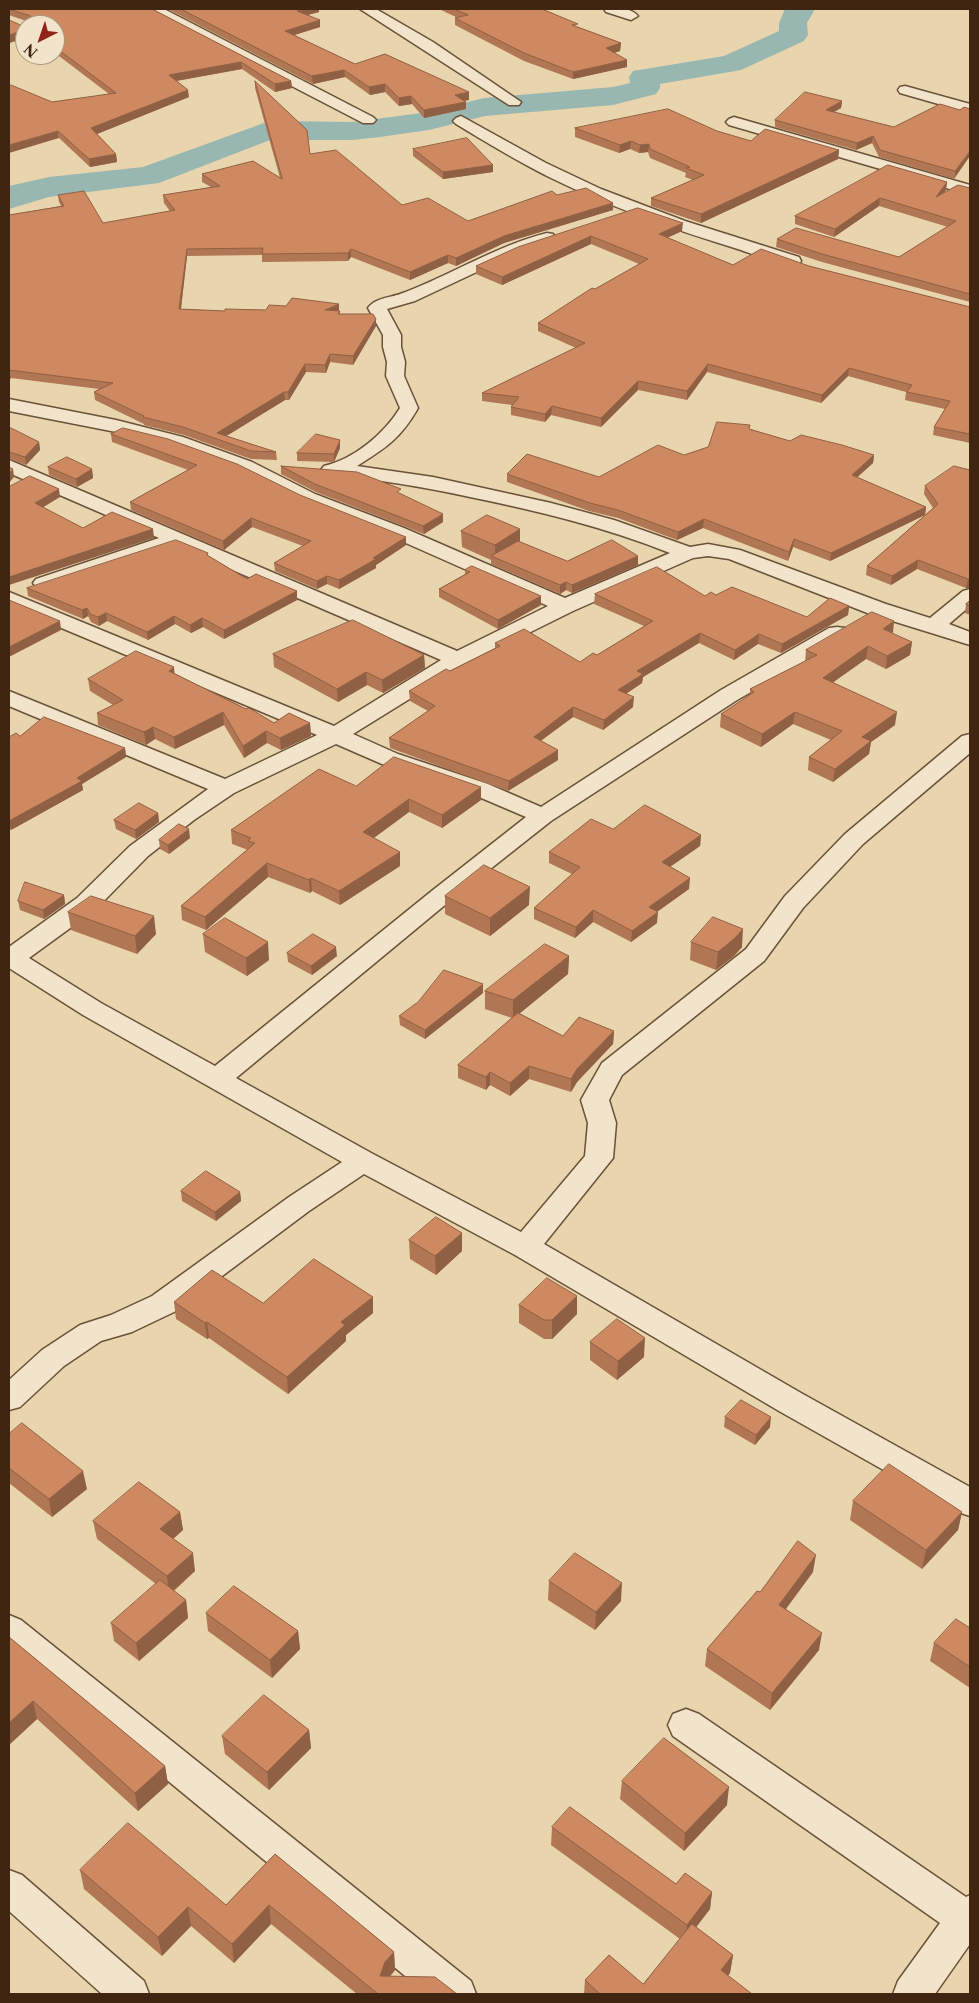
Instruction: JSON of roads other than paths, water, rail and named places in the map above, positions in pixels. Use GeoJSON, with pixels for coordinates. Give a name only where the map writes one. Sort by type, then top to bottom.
{"type":"FeatureCollection","features":[{"type":"Feature","properties":{"kind":"street"},"geometry":{"type":"LineString","coordinates":[[154,9],[368,120]]}},
{"type":"Feature","properties":{"kind":"street"},"geometry":{"type":"LineString","coordinates":[[367,9],[428,45],[514,102]]}},
{"type":"Feature","properties":{"kind":"street"},"geometry":{"type":"LineString","coordinates":[[611,9],[631,16]]}},
{"type":"Feature","properties":{"kind":"street"},"geometry":{"type":"LineString","coordinates":[[905,90],[970,109]]}},
{"type":"Feature","properties":{"kind":"street"},"geometry":{"type":"LineString","coordinates":[[461,120],[536,164],[568,180],[638,209],[805,265]]}},
{"type":"Feature","properties":{"kind":"street"},"geometry":{"type":"LineString","coordinates":[[734,122],[970,190]]}},
{"type":"Feature","properties":{"kind":"street"},"geometry":{"type":"LineString","coordinates":[[611,218],[638,209]]}},
{"type":"Feature","properties":{"kind":"street"},"geometry":{"type":"LineString","coordinates":[[338,470],[379,444],[399,426],[410,408],[395,376],[396,362],[392,347],[392,334],[376,308],[382,304],[402,300],[511,250],[565,232]]}},
{"type":"Feature","properties":{"kind":"street"},"geometry":{"type":"LineString","coordinates":[[9,405],[116,426],[176,441],[245,466],[308,498],[397,532],[565,606]]}},
{"type":"Feature","properties":{"kind":"street"},"geometry":{"type":"LineString","coordinates":[[9,466],[458,659]]}},
{"type":"Feature","properties":{"kind":"street"},"geometry":{"type":"LineString","coordinates":[[245,466],[338,470],[419,480],[576,513],[646,535],[688,554]]}},
{"type":"Feature","properties":{"kind":"street"},"geometry":{"type":"LineString","coordinates":[[9,594],[177,539]]}},
{"type":"Feature","properties":{"kind":"street"},"geometry":{"type":"LineString","coordinates":[[970,639],[878,609],[733,554],[708,550],[688,554],[565,606],[458,659],[336,735],[226,788],[139,851],[86,904],[10,957],[92,1009],[363,1161],[525,1247],[790,1402],[970,1503]]}},
{"type":"Feature","properties":{"kind":"street"},"geometry":{"type":"LineString","coordinates":[[934,626],[970,595]]}},
{"type":"Feature","properties":{"kind":"street"},"geometry":{"type":"LineString","coordinates":[[9,598],[390,759],[480,789],[543,816]]}},
{"type":"Feature","properties":{"kind":"street"},"geometry":{"type":"LineString","coordinates":[[218,1078],[442,895],[543,816],[729,695],[878,609]]}},
{"type":"Feature","properties":{"kind":"street"},"geometry":{"type":"LineString","coordinates":[[9,698],[226,788]]}},
{"type":"Feature","properties":{"kind":"street"},"geometry":{"type":"LineString","coordinates":[[525,1247],[599,1158],[602,1123],[595,1100],[612,1069],[755,955],[794,902],[854,840],[970,740]]}},
{"type":"Feature","properties":{"kind":"street"},"geometry":{"type":"LineString","coordinates":[[9,1398],[53,1358],[91,1334],[121,1324],[163,1304],[299,1204],[363,1161]]}},
{"type":"Feature","properties":{"kind":"street"},"geometry":{"type":"LineString","coordinates":[[9,1630],[413,1982],[456,1994]]}},
{"type":"Feature","properties":{"kind":"street"},"geometry":{"type":"LineString","coordinates":[[686,1725],[968,1916],[912,1994]]}},
{"type":"Feature","properties":{"kind":"street"},"geometry":{"type":"LineString","coordinates":[[9,1887],[130,1994]]}},
{"type":"Feature","properties":{"kind":"waterway"},"geometry":{"type":"LineString","coordinates":[[9,199],[18,194],[49,187],[148,176],[264,132],[278,130],[352,131],[429,121],[484,107],[613,96],[645,88],[644,77],[731,64],[794,35],[793,23],[798,10],[801,9]]}}]}
